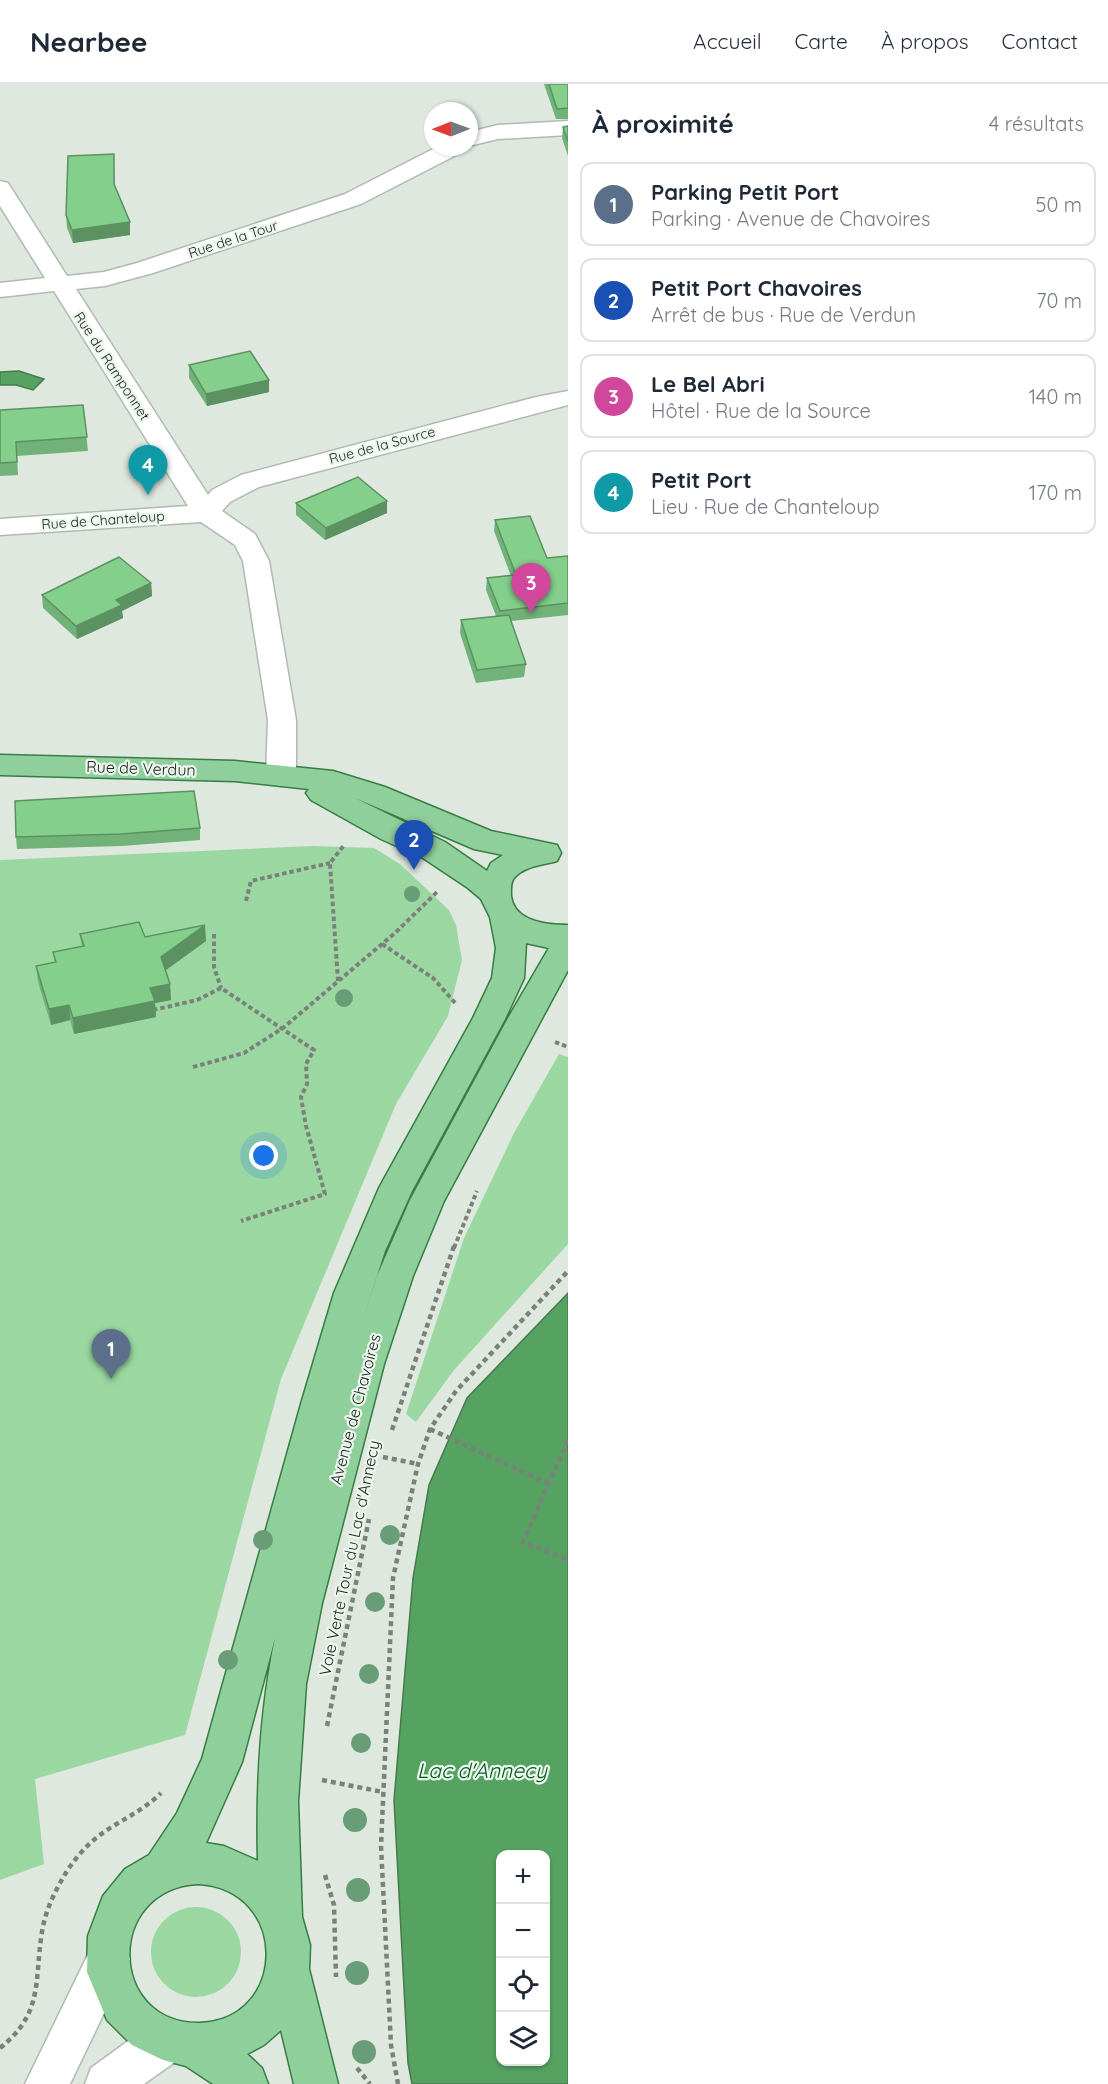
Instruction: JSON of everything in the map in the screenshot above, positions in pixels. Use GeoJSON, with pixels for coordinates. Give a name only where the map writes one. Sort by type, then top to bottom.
{"type":"FeatureCollection","features":[{"type":"Feature","properties":{"kind":"main road","name":"Rue de Verdun"},"geometry":{"type":"LineString","coordinates":[[0,765],[235,771],[333,781],[375,794],[485,842],[560,853]]}},
{"type":"Feature","properties":{"kind":"main road","name":"Rue de Verdun"},"geometry":{"type":"LineString","coordinates":[[281,776],[331,797],[392,831],[434,850],[461,867],[500,906],[516,927],[538,936],[568,937]]}},
{"type":"Feature","properties":{"kind":"main road"},"geometry":{"type":"LineString","coordinates":[[164,1870],[192,1827],[222,1762],[321,1394],[352,1293],[368,1251],[400,1180],[489,1019],[508,978],[512,948],[500,906],[497,880],[507,867],[521,858],[560,853]]}},
{"type":"Feature","properties":{"kind":"main road","name":"Avenue de Chavoires"},"geometry":{"type":"LineString","coordinates":[[281,1916],[277,1802],[289,1665],[302,1603],[370,1353],[405,1249],[438,1176],[568,942]]}},
{"type":"Feature","properties":{"kind":"main road"},"geometry":{"type":"LineString","coordinates":[[181,2043],[227,2040],[255,2024],[276,1999],[286,1968],[288,1950],[281,1916],[259,1885],[238,1871],[201,1862],[164,1870],[140,1885],[123,1905],[112,1931],[108,1959],[109,1974],[114,1989],[129,2015],[153,2034],[181,2043],[230,2069],[246,2084]]}},
{"type":"Feature","properties":{"kind":"main road"},"geometry":{"type":"LineString","coordinates":[[286,1968],[316,2084]]}},
{"type":"Feature","properties":{"kind":"street"},"geometry":{"type":"LineString","coordinates":[[478,137],[498,132],[568,128]]}},
{"type":"Feature","properties":{"kind":"street","name":"Rue de la Tour"},"geometry":{"type":"LineString","coordinates":[[0,290],[105,279],[145,268],[353,199],[437,156]]}},
{"type":"Feature","properties":{"kind":"street","name":"Rue du Ramponnet"},"geometry":{"type":"LineString","coordinates":[[0,188],[206,513],[246,540],[256,561],[282,720],[281,776]]}},
{"type":"Feature","properties":{"kind":"street","name":"Rue de la Source"},"geometry":{"type":"LineString","coordinates":[[206,513],[221,496],[250,480],[545,402],[568,398]]}},
{"type":"Feature","properties":{"kind":"street","name":"Rue de Chanteloup"},"geometry":{"type":"LineString","coordinates":[[0,527],[206,513]]}},
{"type":"Feature","properties":{"kind":"street"},"geometry":{"type":"LineString","coordinates":[[47,2084],[108,1959]]}},
{"type":"Feature","properties":{"kind":"street"},"geometry":{"type":"LineString","coordinates":[[107,2084],[181,2043]]}},
{"type":"Feature","properties":{"kind":"path"},"geometry":{"type":"LineString","coordinates":[[246,900],[251,881],[330,863],[351,836]]}},
{"type":"Feature","properties":{"kind":"path"},"geometry":{"type":"LineString","coordinates":[[330,863],[338,982]]}},
{"type":"Feature","properties":{"kind":"path"},"geometry":{"type":"LineString","coordinates":[[193,1067],[244,1053],[283,1028],[382,944],[461,867]]}},
{"type":"Feature","properties":{"kind":"path"},"geometry":{"type":"LineString","coordinates":[[214,934],[214,967],[221,988],[314,1050],[306,1064],[307,1084],[301,1097],[306,1125],[325,1194],[241,1221]]}},
{"type":"Feature","properties":{"kind":"path"},"geometry":{"type":"LineString","coordinates":[[382,944],[433,978],[461,1010],[464,1001]]}},
{"type":"Feature","properties":{"kind":"path"},"geometry":{"type":"LineString","coordinates":[[153,1010],[197,1000],[221,988]]}},
{"type":"Feature","properties":{"kind":"path"},"geometry":{"type":"LineString","coordinates":[[548,1051],[553,1041],[568,1047]]}},
{"type":"Feature","properties":{"kind":"path","name":"Voie Verte Tour du Lac d'Annecy"},"geometry":{"type":"LineString","coordinates":[[390,1435],[445,1269],[478,1188]]}},
{"type":"Feature","properties":{"kind":"path"},"geometry":{"type":"LineString","coordinates":[[398,2084],[391,2045],[381,1846],[393,1578],[418,1464],[430,1429],[456,1391],[568,1271]]}},
{"type":"Feature","properties":{"kind":"path"},"geometry":{"type":"LineString","coordinates":[[430,1429],[549,1484]]}},
{"type":"Feature","properties":{"kind":"path"},"geometry":{"type":"LineString","coordinates":[[568,1440],[523,1542],[568,1560]]}},
{"type":"Feature","properties":{"kind":"path","name":"Voie Verte Tour du Lac d'Annecy"},"geometry":{"type":"LineString","coordinates":[[381,1469],[387,1446]]}},
{"type":"Feature","properties":{"kind":"path"},"geometry":{"type":"LineString","coordinates":[[383,1457],[418,1464]]}},
{"type":"Feature","properties":{"kind":"path","name":"Voie Verte Tour du Lac d'Annecy"},"geometry":{"type":"LineString","coordinates":[[326,1733],[352,1594],[370,1514]]}},
{"type":"Feature","properties":{"kind":"path"},"geometry":{"type":"LineString","coordinates":[[317,1790],[317,1780],[383,1792]]}},
{"type":"Feature","properties":{"kind":"path"},"geometry":{"type":"LineString","coordinates":[[324,1873],[334,1905],[335,1989]]}},
{"type":"Feature","properties":{"kind":"shaded area"},"geometry":{"type":"Polygon","coordinates":[[[312,846],[374,848],[400,864],[449,910],[456,925],[462,960],[448,1016],[396,1104],[281,1379],[185,1735],[35,1779],[44,1864],[0,1880],[0,860],[312,846]]]}},
{"type":"Feature","properties":{"kind":"shaded area"},"geometry":{"type":"Polygon","coordinates":[[[559,1054],[568,1057],[568,1244],[454,1370],[416,1422],[406,1414],[464,1238],[514,1133],[559,1054]]]}},
{"type":"Feature","properties":{"kind":"shaded area"},"geometry":{"type":"Polygon","coordinates":[[[196,1907],[213,1910],[228,1920],[238,1935],[241,1952],[238,1969],[228,1984],[213,1994],[196,1997],[179,1994],[164,1984],[154,1969],[151,1952],[154,1935],[164,1920],[179,1910],[196,1907]]]}},
{"type":"Feature","properties":{"kind":"water"},"geometry":{"type":"Polygon","coordinates":[[[19,371],[44,379],[33,390],[16,385],[0,385],[0,372],[19,371]]]}},
{"type":"Feature","properties":{"kind":"water","name":"Lac d'Annecy"},"geometry":{"type":"Polygon","coordinates":[[[568,1293],[568,2084],[412,2084],[408,2063],[394,1800],[413,1578],[429,1485],[467,1398],[568,1293]]]}},
{"type":"Feature","properties":{"kind":"building"},"geometry":{"type":"Polygon","coordinates":[[[549,84],[568,84],[568,108],[557,109],[549,84]]]}},
{"type":"Feature","properties":{"kind":"building"},"geometry":{"type":"Polygon","coordinates":[[[568,126],[568,142],[563,127],[568,126]]]}},
{"type":"Feature","properties":{"kind":"building"},"geometry":{"type":"Polygon","coordinates":[[[114,154],[114,184],[130,222],[72,230],[66,215],[68,156],[114,154]]]}},
{"type":"Feature","properties":{"kind":"building"},"geometry":{"type":"Polygon","coordinates":[[[250,351],[269,380],[206,394],[189,365],[250,351]]]}},
{"type":"Feature","properties":{"kind":"building"},"geometry":{"type":"Polygon","coordinates":[[[83,405],[87,437],[16,442],[17,462],[0,463],[0,410],[83,405]]]}},
{"type":"Feature","properties":{"kind":"building"},"geometry":{"type":"Polygon","coordinates":[[[358,477],[387,501],[326,528],[296,503],[358,477]]]}},
{"type":"Feature","properties":{"kind":"building"},"geometry":{"type":"Polygon","coordinates":[[[530,516],[547,558],[568,556],[568,603],[500,611],[487,578],[516,575],[495,520],[530,516]]]}},
{"type":"Feature","properties":{"kind":"building"},"geometry":{"type":"Polygon","coordinates":[[[119,557],[151,583],[116,600],[122,605],[76,626],[42,595],[119,557]]]}},
{"type":"Feature","properties":{"kind":"building"},"geometry":{"type":"Polygon","coordinates":[[[509,615],[526,664],[477,670],[461,620],[509,615]]]}},
{"type":"Feature","properties":{"kind":"building"},"geometry":{"type":"Polygon","coordinates":[[[194,791],[200,828],[121,834],[16,837],[15,801],[194,791]]]}},
{"type":"Feature","properties":{"kind":"building"},"geometry":{"type":"Polygon","coordinates":[[[139,922],[145,937],[205,925],[161,957],[170,984],[150,988],[155,1001],[73,1018],[69,1005],[49,1009],[36,966],[56,962],[53,952],[84,946],[80,934],[139,922]]]}},
{"type":"Feature","properties":{"kind":"place","name":"Petit Port"},"geometry":{"type":"Point","coordinates":[148,495]}},
{"type":"Feature","properties":{"kind":"place","name":"Le Bel Abri"},"geometry":{"type":"Point","coordinates":[531,613]}},
{"type":"Feature","properties":{"kind":"place","name":"Petit Port Chavoires"},"geometry":{"type":"Point","coordinates":[414,870]}},
{"type":"Feature","properties":{"kind":"place","name":"Parking Petit Port"},"geometry":{"type":"Point","coordinates":[111,1379]}}]}
